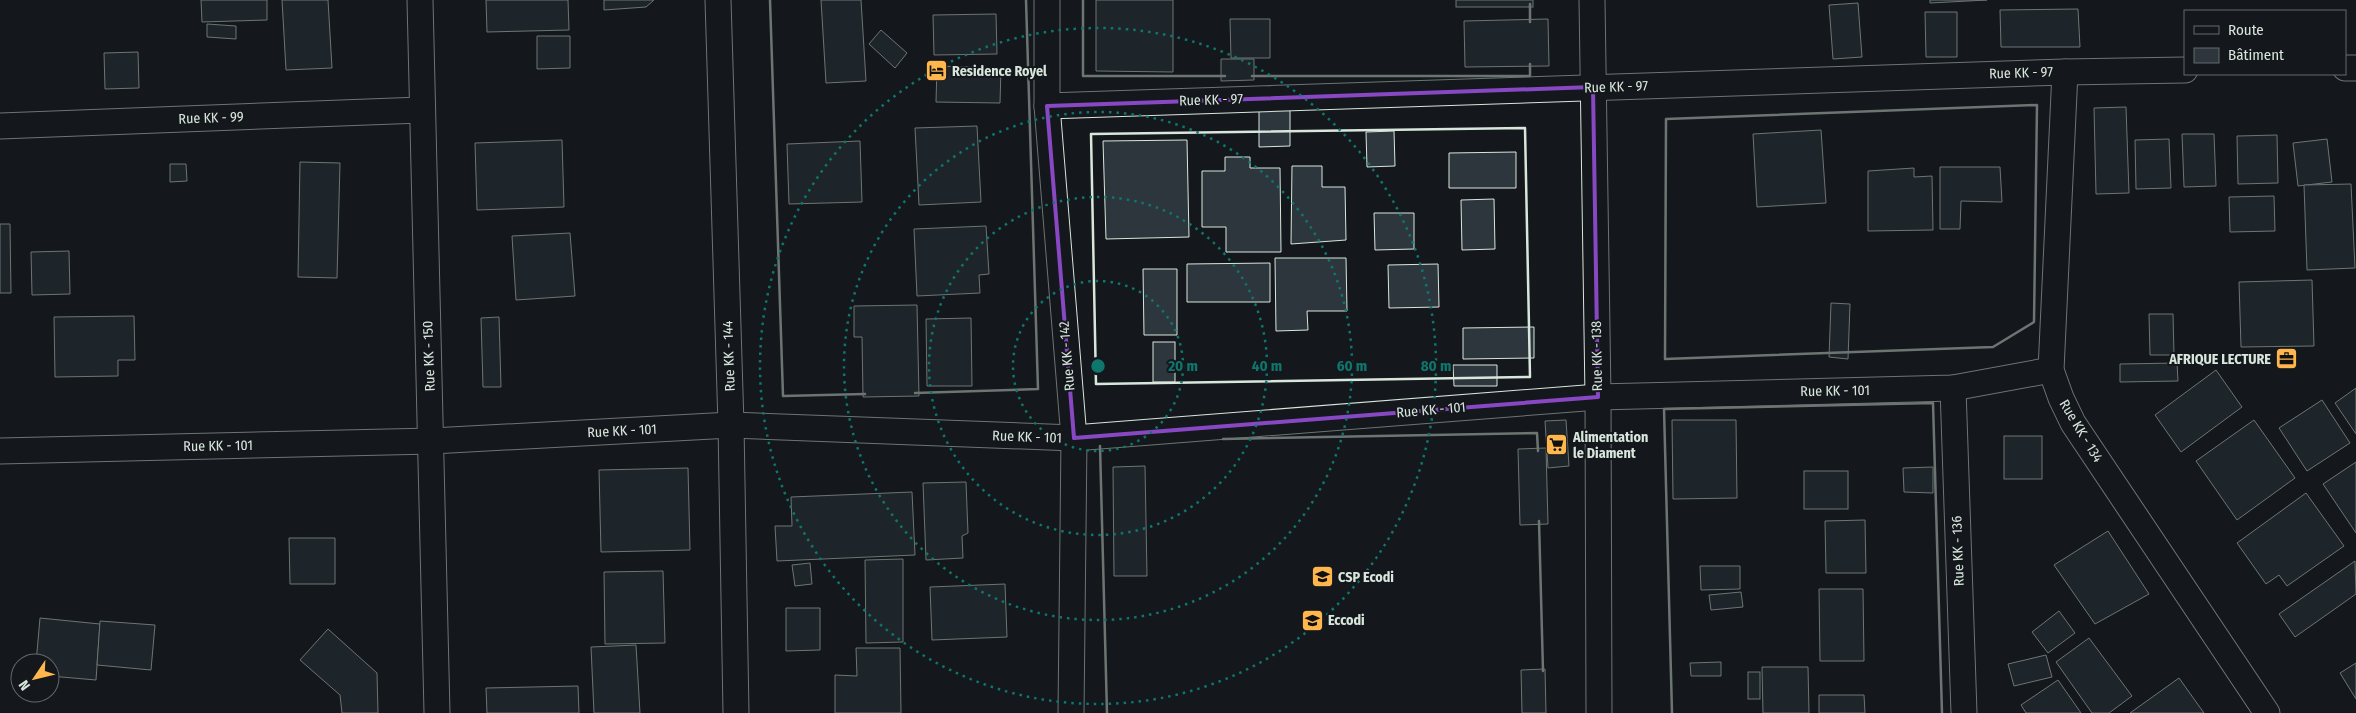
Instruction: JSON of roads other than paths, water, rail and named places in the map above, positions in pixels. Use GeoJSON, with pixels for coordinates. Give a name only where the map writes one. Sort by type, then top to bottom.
{"type":"FeatureCollection","features":[{"type":"Feature","properties":{"kind":"street","name":"Rue KK - 150"},"geometry":{"type":"LineString","coordinates":[[420,0],[421,110],[432,440],[437,713]]}},
{"type":"Feature","properties":{"kind":"street","name":"Rue KK - 144"},"geometry":{"type":"LineString","coordinates":[[718,0],[731,425],[736,713]]}},
{"type":"Feature","properties":{"kind":"street","name":"Rue KK - 142"},"geometry":{"type":"LineString","coordinates":[[1047,0],[1047,106],[1074,438],[1071,713]]}},
{"type":"Feature","properties":{"kind":"street","name":"Rue KK - 138"},"geometry":{"type":"LineString","coordinates":[[1592,0],[1598,397],[1599,713]]}},
{"type":"Feature","properties":{"kind":"street","name":"Rue KK - 97"},"geometry":{"type":"LineString","coordinates":[[1047,106],[2065,72],[2184,70]]}},
{"type":"Feature","properties":{"kind":"street","name":"Rue KK - 134"},"geometry":{"type":"LineString","coordinates":[[2065,72],[2051,370],[2061,398],[2074,423],[2267,713]]}},
{"type":"Feature","properties":{"kind":"street","name":"Rue KK - 99"},"geometry":{"type":"LineString","coordinates":[[0,126],[421,110]]}},
{"type":"Feature","properties":{"kind":"street","name":"Rue KK - 101"},"geometry":{"type":"LineString","coordinates":[[0,451],[432,440],[731,425],[1074,438],[1598,397],[1953,388],[2051,370]]}},
{"type":"Feature","properties":{"kind":"street","name":"Rue KK - 136"},"geometry":{"type":"LineString","coordinates":[[1953,388],[1964,713]]}},
{"type":"Feature","properties":{"kind":"place","name":"Residence Royel"},"geometry":{"type":"Point","coordinates":[936,71]}},
{"type":"Feature","properties":{"kind":"place","name":"AFRIQUE LECTURE"},"geometry":{"type":"Point","coordinates":[2287,359]}},
{"type":"Feature","properties":{"kind":"place","name":"Alimentation le Diament"},"geometry":{"type":"Point","coordinates":[1557,445]}},
{"type":"Feature","properties":{"kind":"place","name":"CSP Ecodi"},"geometry":{"type":"Point","coordinates":[1322,577]}},
{"type":"Feature","properties":{"kind":"place","name":"Eccodi"},"geometry":{"type":"Point","coordinates":[1312,620]}}]}
